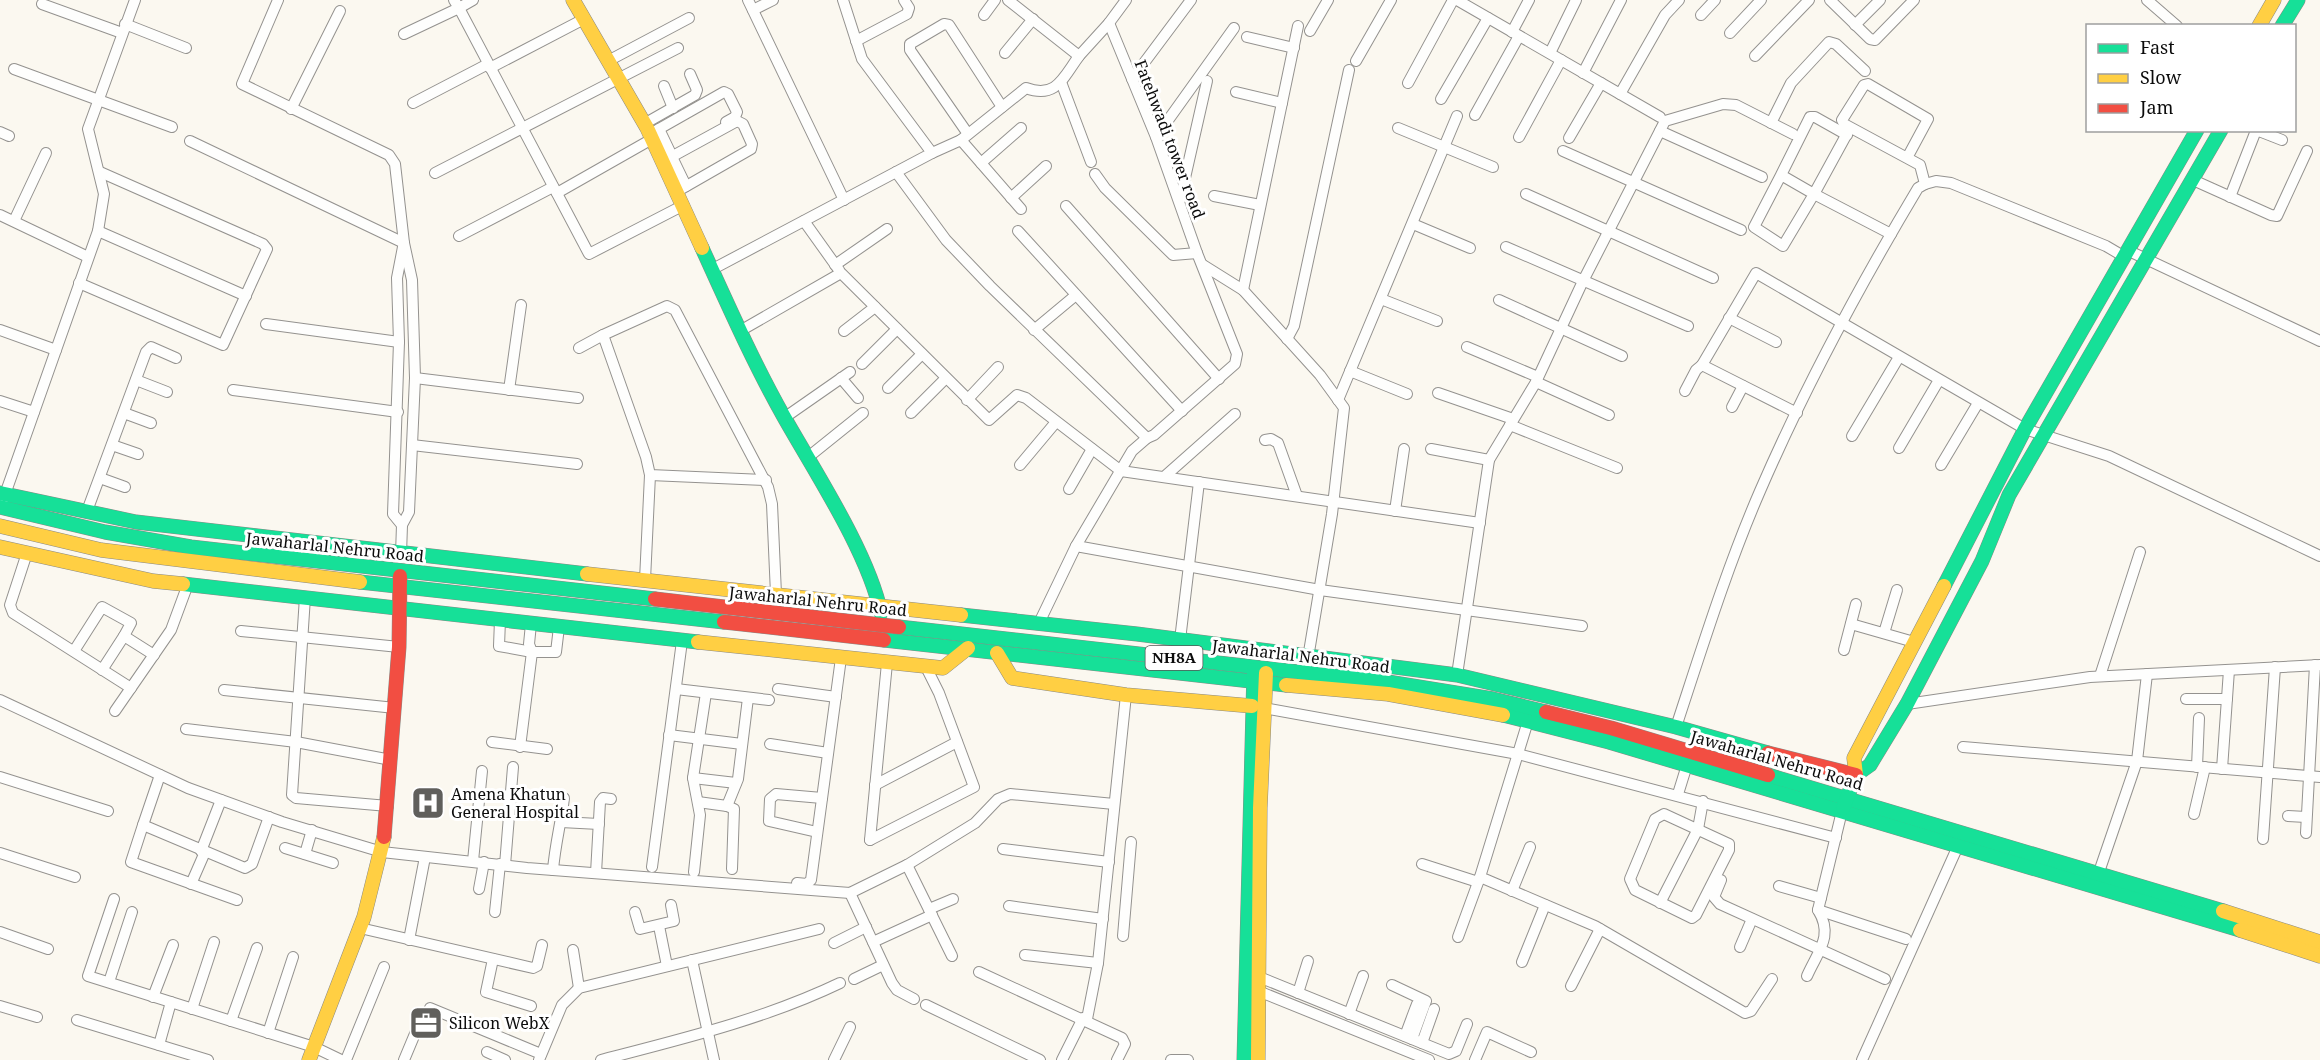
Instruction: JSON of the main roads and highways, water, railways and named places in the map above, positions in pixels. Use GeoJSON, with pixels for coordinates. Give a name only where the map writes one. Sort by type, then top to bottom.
{"type":"FeatureCollection","features":[{"type":"Feature","properties":{"kind":"place","name":"Amena Khatun General Hospital"},"geometry":{"type":"Point","coordinates":[428,803]}},
{"type":"Feature","properties":{"kind":"place","name":"Silicon WebX"},"geometry":{"type":"Point","coordinates":[426,1023]}}]}
